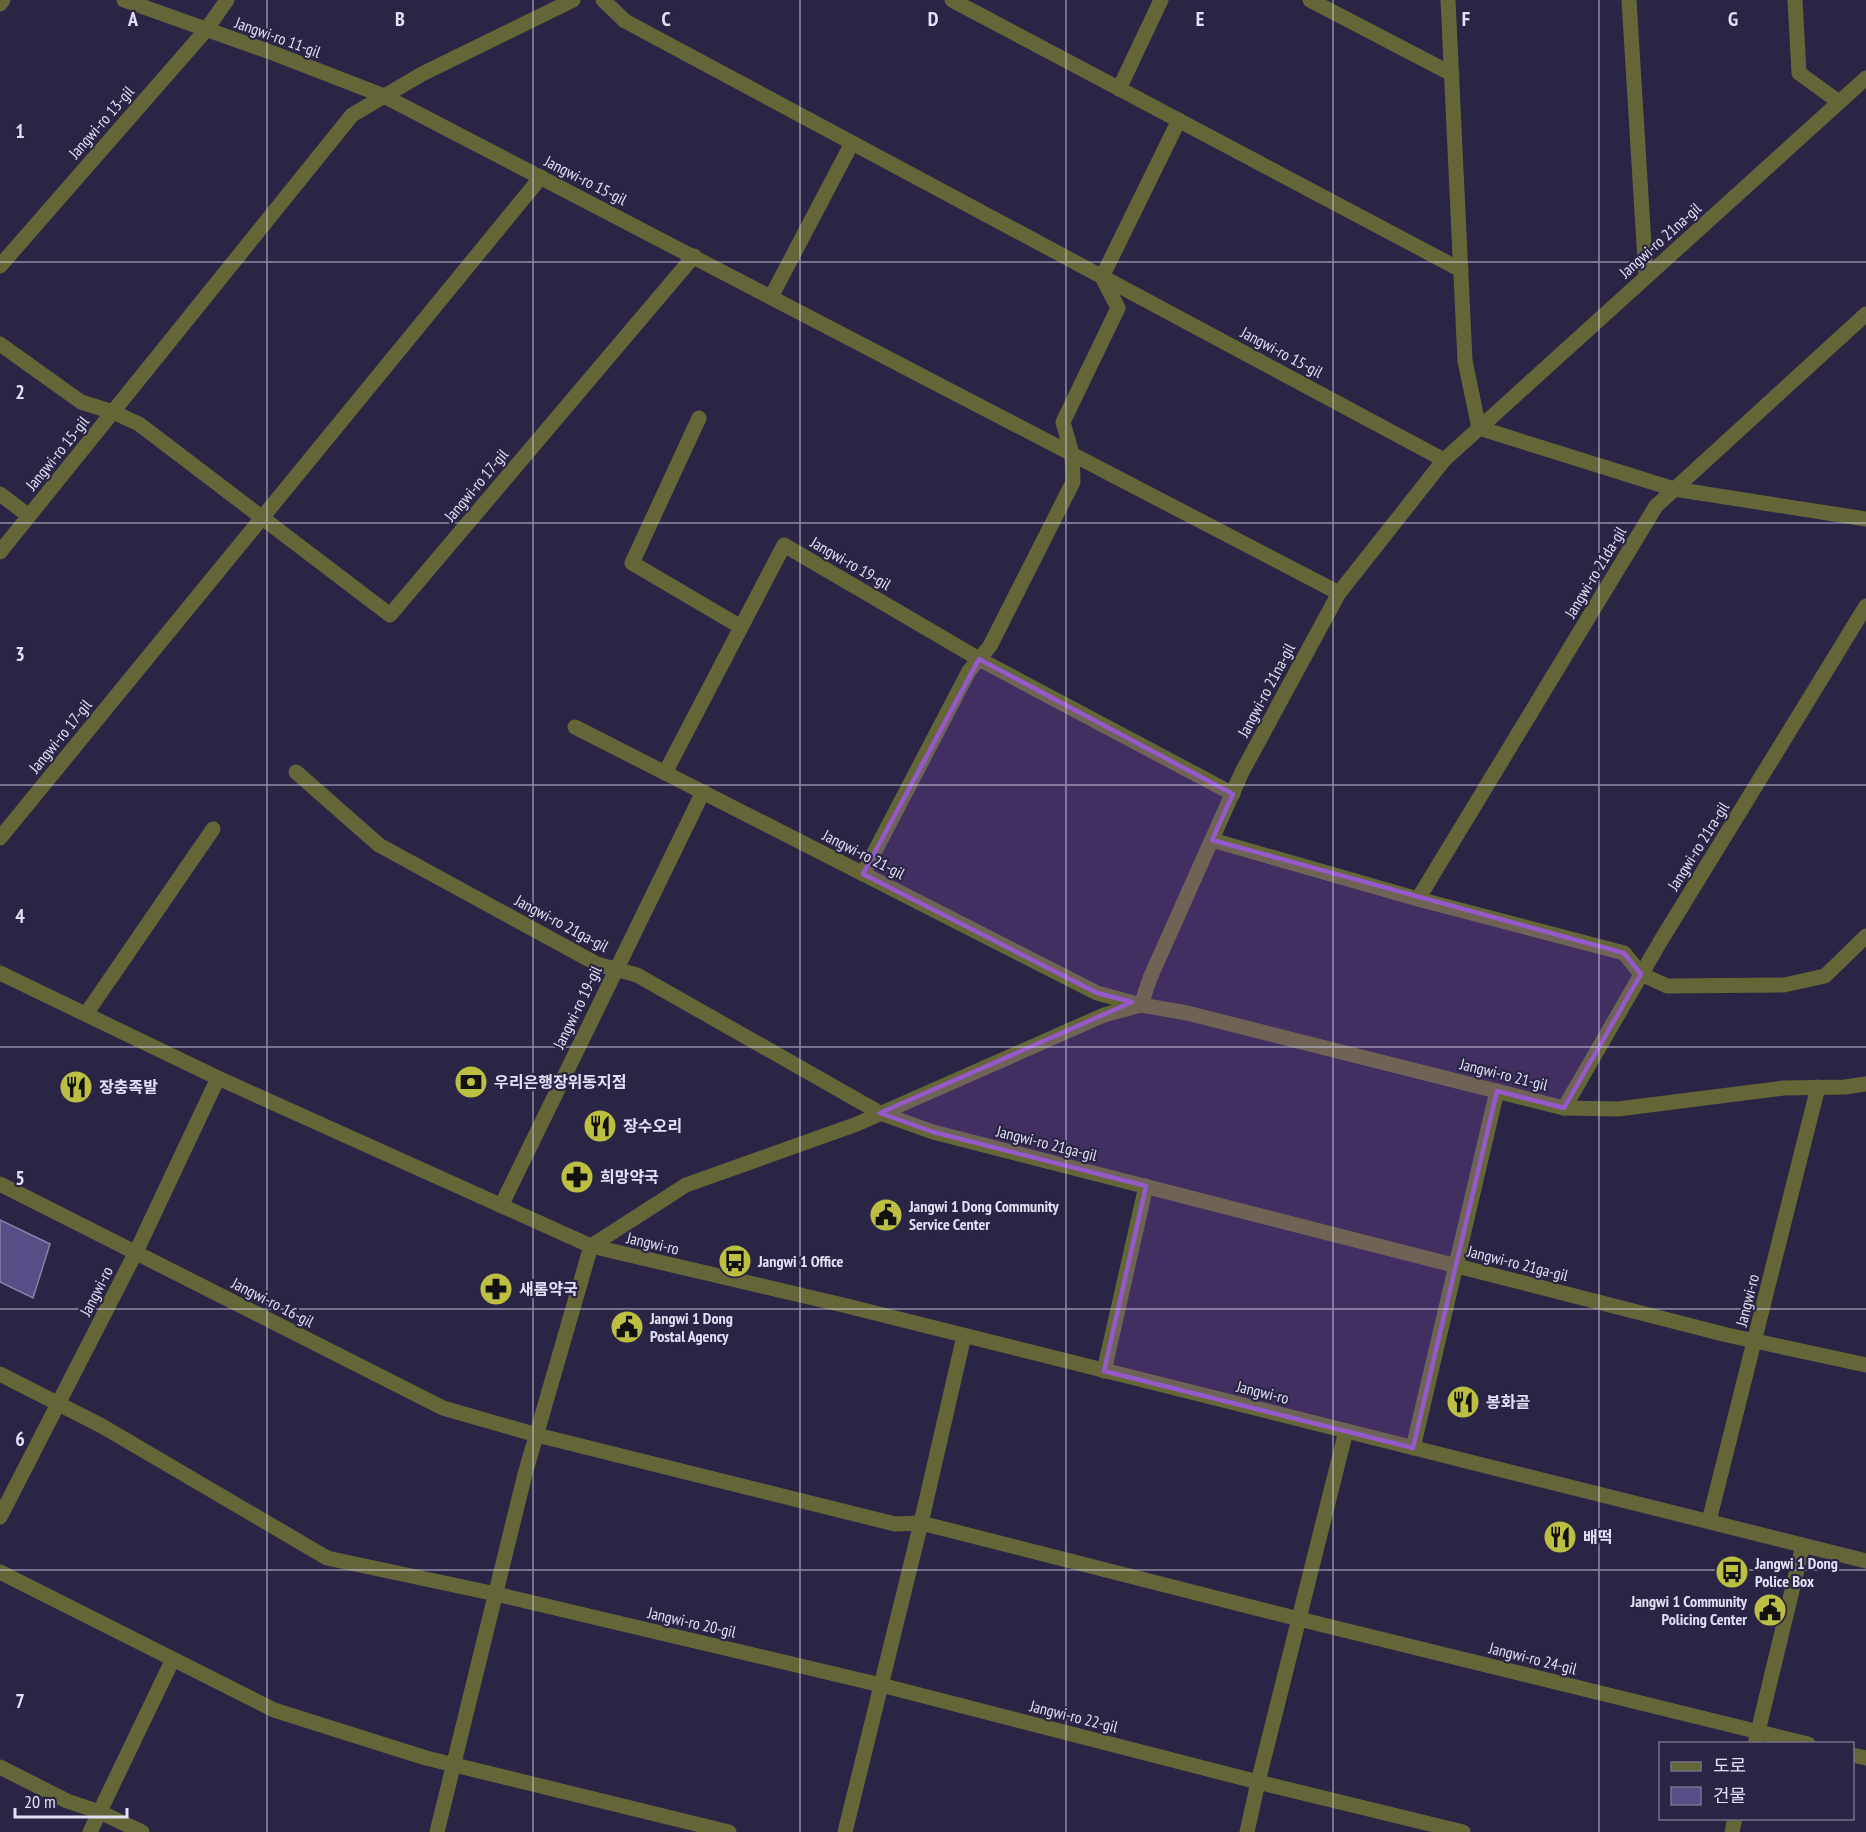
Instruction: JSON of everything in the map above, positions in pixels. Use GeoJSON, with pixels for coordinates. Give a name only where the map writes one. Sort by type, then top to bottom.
{"type":"FeatureCollection","features":[{"type":"Feature","properties":{"kind":"street"},"geometry":{"type":"LineString","coordinates":[[0,4],[3,0]]}},
{"type":"Feature","properties":{"kind":"street","name":"Jangwi-ro 11-gil"},"geometry":{"type":"LineString","coordinates":[[124,0],[384,96]]}},
{"type":"Feature","properties":{"kind":"street","name":"Jangwi-ro 13-gil"},"geometry":{"type":"LineString","coordinates":[[0,266],[206,30],[227,0]]}},
{"type":"Feature","properties":{"kind":"street","name":"Jangwi-ro 15-gil"},"geometry":{"type":"LineString","coordinates":[[0,552],[352,115],[422,74],[573,0]]}},
{"type":"Feature","properties":{"kind":"street","name":"Jangwi-ro 15-gil"},"geometry":{"type":"LineString","coordinates":[[603,0],[625,21],[1444,460]]}},
{"type":"Feature","properties":{"kind":"street"},"geometry":{"type":"LineString","coordinates":[[952,0],[1461,270]]}},
{"type":"Feature","properties":{"kind":"street"},"geometry":{"type":"LineString","coordinates":[[1119,89],[1161,0]]}},
{"type":"Feature","properties":{"kind":"street"},"geometry":{"type":"LineString","coordinates":[[1310,0],[1452,75]]}},
{"type":"Feature","properties":{"kind":"street"},"geometry":{"type":"LineString","coordinates":[[1448,0],[1465,361],[1479,428],[1674,489],[1866,519]]}},
{"type":"Feature","properties":{"kind":"street"},"geometry":{"type":"LineString","coordinates":[[1629,0],[1646,277]]}},
{"type":"Feature","properties":{"kind":"street"},"geometry":{"type":"LineString","coordinates":[[1795,0],[1799,73],[1839,102]]}},
{"type":"Feature","properties":{"kind":"street","name":"Jangwi-ro 21na-gil"},"geometry":{"type":"LineString","coordinates":[[1141,1005],[1150,978],[1242,772],[1339,593],[1444,460],[1866,78]]}},
{"type":"Feature","properties":{"kind":"street","name":"Jangwi-ro 15-gil"},"geometry":{"type":"LineString","coordinates":[[384,96],[1339,593]]}},
{"type":"Feature","properties":{"kind":"street"},"geometry":{"type":"LineString","coordinates":[[863,874],[969,671],[990,646],[1073,482],[1072,454],[1063,422],[1118,308],[1102,277],[1179,120]]}},
{"type":"Feature","properties":{"kind":"street"},"geometry":{"type":"LineString","coordinates":[[771,297],[852,143]]}},
{"type":"Feature","properties":{"kind":"street","name":"Jangwi-ro 17-gil"},"geometry":{"type":"LineString","coordinates":[[0,838],[541,177]]}},
{"type":"Feature","properties":{"kind":"street","name":"Jangwi-ro 17-gil"},"geometry":{"type":"LineString","coordinates":[[261,517],[390,615],[694,256]]}},
{"type":"Feature","properties":{"kind":"street","name":"Jangwi-ro 21da-gil"},"geometry":{"type":"LineString","coordinates":[[1418,900],[1656,506],[1866,314]]}},
{"type":"Feature","properties":{"kind":"street"},"geometry":{"type":"LineString","coordinates":[[0,344],[81,402],[113,412]]}},
{"type":"Feature","properties":{"kind":"street","name":"Jangwi-ro 15-gil"},"geometry":{"type":"LineString","coordinates":[[113,412],[139,424],[261,517]]}},
{"type":"Feature","properties":{"kind":"street"},"geometry":{"type":"LineString","coordinates":[[699,418],[632,563],[741,627]]}},
{"type":"Feature","properties":{"kind":"street","name":"Jangwi-ro 15-gil"},"geometry":{"type":"LineString","coordinates":[[0,494],[28,516]]}},
{"type":"Feature","properties":{"kind":"street","name":"Jangwi-ro 19-gil"},"geometry":{"type":"LineString","coordinates":[[665,773],[784,545],[979,659],[1233,794]]}},
{"type":"Feature","properties":{"kind":"street","name":"Jangwi-ro 21ra-gil"},"geometry":{"type":"LineString","coordinates":[[1564,1108],[1641,974],[1866,606]]}},
{"type":"Feature","properties":{"kind":"street","name":"Jangwi-ro 21-gil"},"geometry":{"type":"LineString","coordinates":[[575,727],[1097,993],[1141,1005],[1187,1013],[1564,1108],[1617,1109],[1784,1088],[1866,1084]]}},
{"type":"Feature","properties":{"kind":"street","name":"Jangwi-ro 21ga-gil"},"geometry":{"type":"LineString","coordinates":[[296,772],[379,845],[597,964],[636,975],[880,1113],[933,1132],[1457,1266],[1755,1341],[1866,1365]]}},
{"type":"Feature","properties":{"kind":"street","name":"Jangwi-ro 19-gil"},"geometry":{"type":"LineString","coordinates":[[501,1206],[703,792]]}},
{"type":"Feature","properties":{"kind":"street"},"geometry":{"type":"LineString","coordinates":[[86,1014],[213,829]]}},
{"type":"Feature","properties":{"kind":"street"},"geometry":{"type":"LineString","coordinates":[[1212,840],[1418,900],[1624,953],[1641,974],[1667,986],[1784,985],[1825,976],[1866,936]]}},
{"type":"Feature","properties":{"kind":"street","name":"Jangwi-ro"},"geometry":{"type":"LineString","coordinates":[[0,973],[218,1078],[591,1246],[843,1305],[1866,1561]]}},
{"type":"Feature","properties":{"kind":"street","name":"Jangwi-ro 21-gil"},"geometry":{"type":"LineString","coordinates":[[591,1246],[686,1185],[857,1124],[1104,1015],[1141,1005]]}},
{"type":"Feature","properties":{"kind":"street","name":"Jangwi-ro"},"geometry":{"type":"LineString","coordinates":[[0,1517],[136,1252],[218,1078]]}},
{"type":"Feature","properties":{"kind":"street","name":"Jangwi-ro"},"geometry":{"type":"LineString","coordinates":[[1709,1521],[1818,1087]]}},
{"type":"Feature","properties":{"kind":"street"},"geometry":{"type":"LineString","coordinates":[[1413,1448],[1497,1090]]}},
{"type":"Feature","properties":{"kind":"street","name":"Jangwi-ro 16-gil"},"geometry":{"type":"LineString","coordinates":[[0,1184],[443,1408],[537,1435]]}},
{"type":"Feature","properties":{"kind":"street"},"geometry":{"type":"LineString","coordinates":[[1104,1371],[1146,1186]]}},
{"type":"Feature","properties":{"kind":"street"},"geometry":{"type":"LineString","coordinates":[[436,1832],[537,1435],[591,1246]]}},
{"type":"Feature","properties":{"kind":"street"},"geometry":{"type":"LineString","coordinates":[[845,1832],[921,1523],[964,1336]]}},
{"type":"Feature","properties":{"kind":"street"},"geometry":{"type":"LineString","coordinates":[[0,1374],[102,1426],[327,1558],[496,1594]]}},
{"type":"Feature","properties":{"kind":"street"},"geometry":{"type":"LineString","coordinates":[[1247,1832],[1346,1431]]}},
{"type":"Feature","properties":{"kind":"street"},"geometry":{"type":"LineString","coordinates":[[537,1435],[895,1524],[921,1523],[1299,1619]]}},
{"type":"Feature","properties":{"kind":"street"},"geometry":{"type":"LineString","coordinates":[[1757,1737],[1803,1545]]}},
{"type":"Feature","properties":{"kind":"street"},"geometry":{"type":"LineString","coordinates":[[0,1572],[274,1710],[426,1758],[729,1832]]}},
{"type":"Feature","properties":{"kind":"street","name":"Jangwi-ro 20-gil"},"geometry":{"type":"LineString","coordinates":[[496,1594],[881,1685]]}},
{"type":"Feature","properties":{"kind":"street","name":"Jangwi-ro 24-gil"},"geometry":{"type":"LineString","coordinates":[[1299,1619],[1757,1737],[1800,1742]]}},
{"type":"Feature","properties":{"kind":"street"},"geometry":{"type":"LineString","coordinates":[[90,1832],[173,1659]]}},
{"type":"Feature","properties":{"kind":"street","name":"Jangwi-ro 22-gil"},"geometry":{"type":"LineString","coordinates":[[881,1685],[1258,1782]]}},
{"type":"Feature","properties":{"kind":"street"},"geometry":{"type":"LineString","coordinates":[[0,1767],[67,1801],[100,1812],[142,1832]]}},
{"type":"Feature","properties":{"kind":"street"},"geometry":{"type":"LineString","coordinates":[[1258,1782],[1463,1832]]}},
{"type":"Feature","properties":{"kind":"highlighted area"},"geometry":{"type":"Polygon","coordinates":[[[979,659],[1233,794],[1212,840],[1624,953],[1641,974],[1564,1108],[1497,1091],[1413,1448],[1104,1371],[1146,1186],[933,1132],[880,1113],[1132,1002],[1097,993],[863,874],[979,659]]]}},
{"type":"Feature","properties":{"kind":"building"},"geometry":{"type":"Polygon","coordinates":[[[0,1220],[50,1244],[33,1298],[0,1282],[0,1220]]]}},
{"type":"Feature","properties":{"kind":"place","name":"우리은행장위동지점"},"geometry":{"type":"Point","coordinates":[471,1082]}},
{"type":"Feature","properties":{"kind":"place","name":"장충족발"},"geometry":{"type":"Point","coordinates":[76,1087]}},
{"type":"Feature","properties":{"kind":"place","name":"장수오리"},"geometry":{"type":"Point","coordinates":[600,1126]}},
{"type":"Feature","properties":{"kind":"place","name":"희망약국"},"geometry":{"type":"Point","coordinates":[577,1177]}},
{"type":"Feature","properties":{"kind":"place","name":"Jangwi 1 Dong Community Service Center"},"geometry":{"type":"Point","coordinates":[886,1215]}},
{"type":"Feature","properties":{"kind":"place","name":"Jangwi 1 Office"},"geometry":{"type":"Point","coordinates":[735,1261]}},
{"type":"Feature","properties":{"kind":"place","name":"새롬약국"},"geometry":{"type":"Point","coordinates":[496,1289]}},
{"type":"Feature","properties":{"kind":"place","name":"Jangwi 1 Dong Postal Agency"},"geometry":{"type":"Point","coordinates":[627,1327]}},
{"type":"Feature","properties":{"kind":"place","name":"봉화골"},"geometry":{"type":"Point","coordinates":[1463,1402]}},
{"type":"Feature","properties":{"kind":"place","name":"배떡"},"geometry":{"type":"Point","coordinates":[1560,1537]}},
{"type":"Feature","properties":{"kind":"place","name":"Jangwi 1 Dong Police Box"},"geometry":{"type":"Point","coordinates":[1732,1572]}},
{"type":"Feature","properties":{"kind":"place","name":"Jangwi 1 Community Policing Center"},"geometry":{"type":"Point","coordinates":[1770,1610]}}]}
